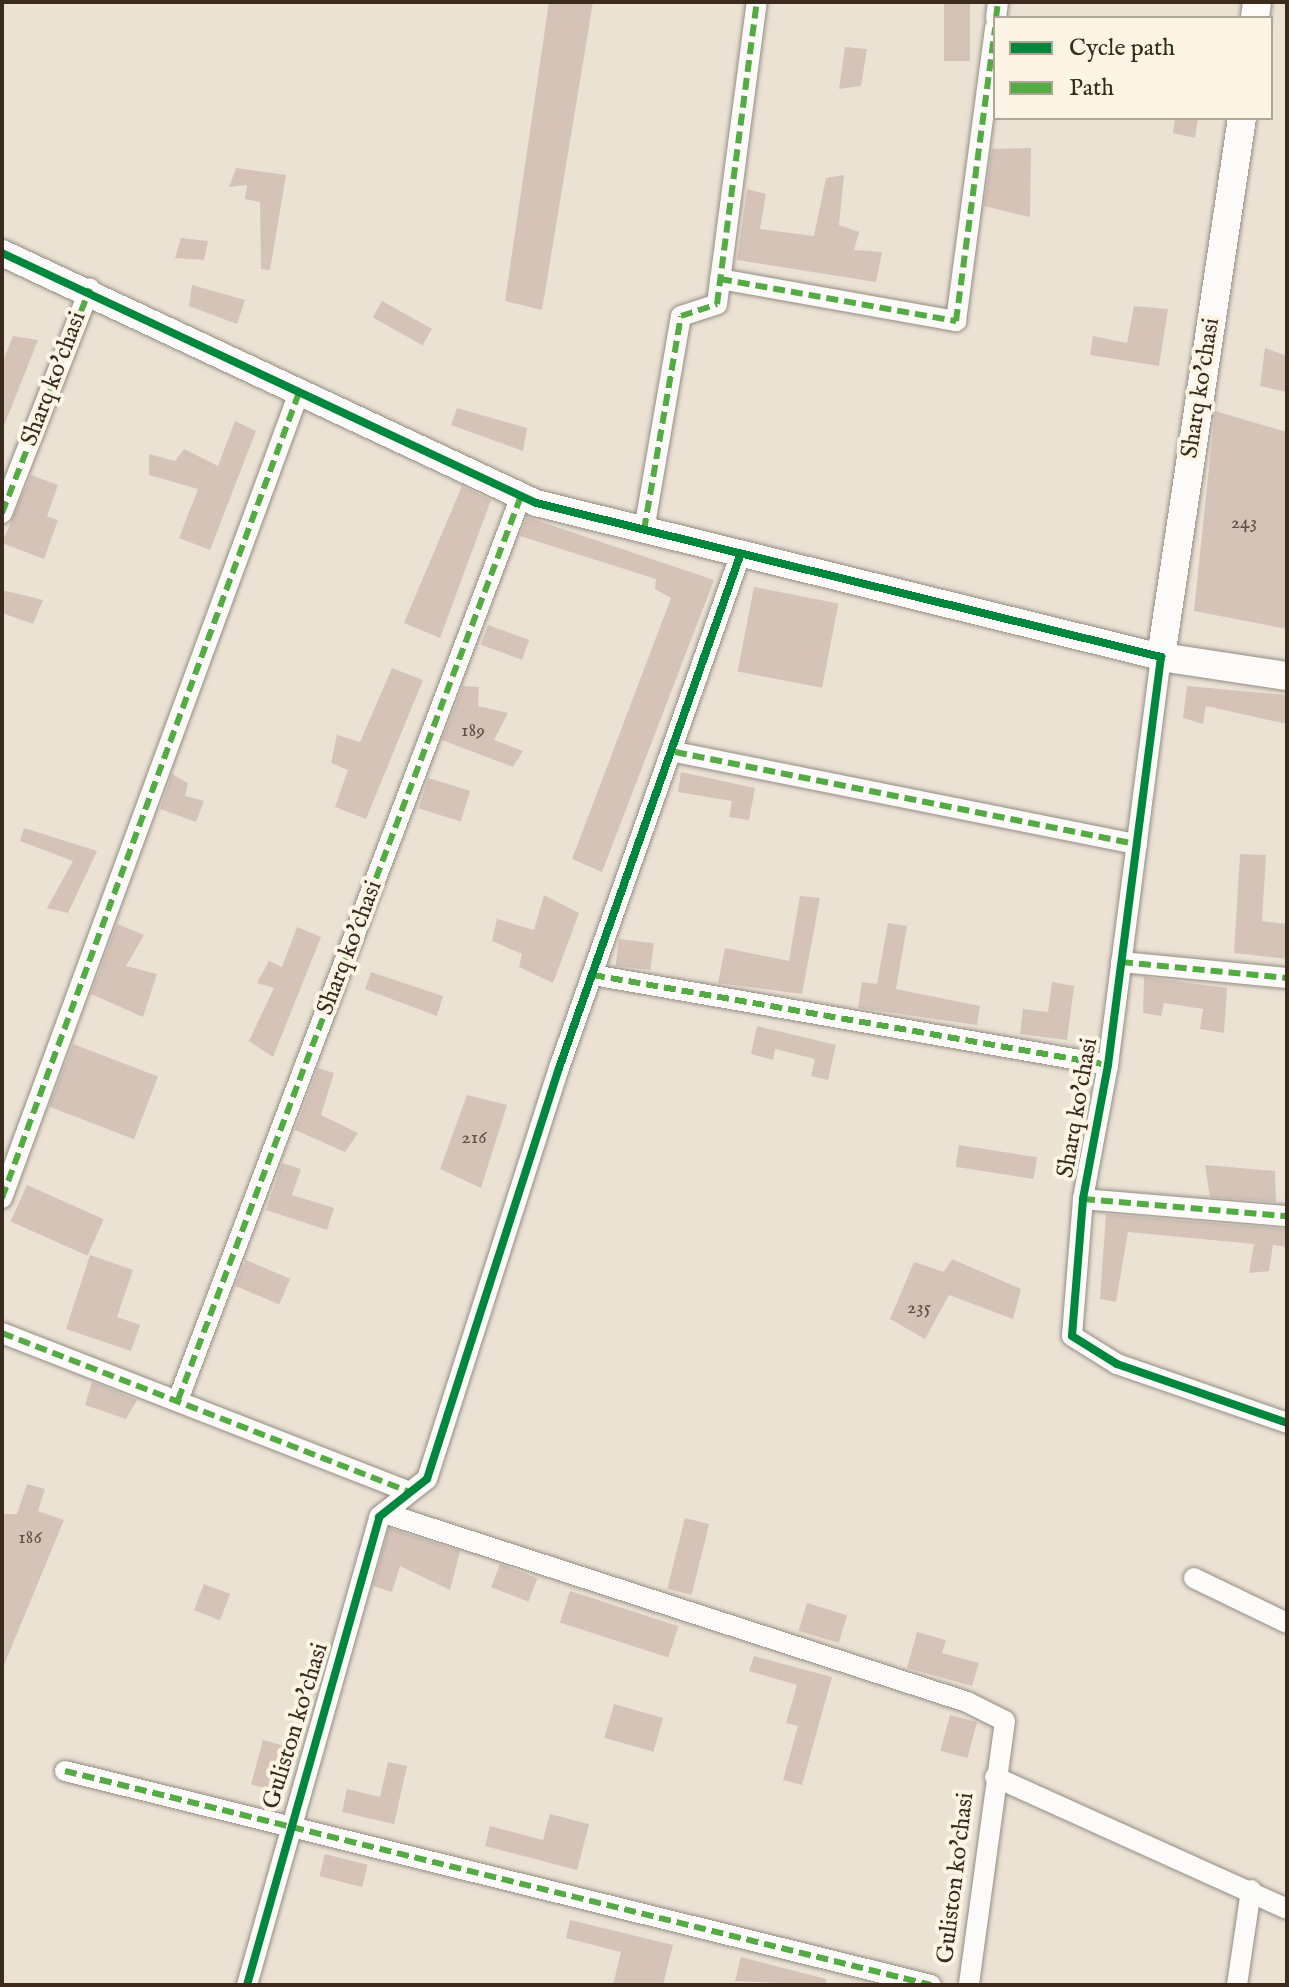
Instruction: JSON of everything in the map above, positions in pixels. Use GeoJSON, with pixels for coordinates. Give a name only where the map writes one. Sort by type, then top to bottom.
{"type":"FeatureCollection","features":[{"type":"Feature","properties":{"kind":"main road","name":"Sharq ko'chasi"},"geometry":{"type":"LineString","coordinates":[[1161,657],[1242,120]]}},
{"type":"Feature","properties":{"kind":"main road"},"geometry":{"type":"LineString","coordinates":[[1161,657],[1287,676]]}},
{"type":"Feature","properties":{"kind":"street"},"geometry":{"type":"LineString","coordinates":[[644,530],[681,316],[717,304],[757,2]]}},
{"type":"Feature","properties":{"kind":"street"},"geometry":{"type":"LineString","coordinates":[[720,279],[956,321],[993,43]]}},
{"type":"Feature","properties":{"kind":"street"},"geometry":{"type":"LineString","coordinates":[[2,253],[90,289],[521,496],[644,530],[1161,657]]}},
{"type":"Feature","properties":{"kind":"street","name":"Sharq ko'chasi"},"geometry":{"type":"LineString","coordinates":[[2,513],[90,289]]}},
{"type":"Feature","properties":{"kind":"street"},"geometry":{"type":"LineString","coordinates":[[2,1198],[300,390]]}},
{"type":"Feature","properties":{"kind":"street","name":"Sharq ko'chasi"},"geometry":{"type":"LineString","coordinates":[[178,1400],[521,496]]}},
{"type":"Feature","properties":{"kind":"street"},"geometry":{"type":"LineString","coordinates":[[384,1513],[427,1479],[593,975],[675,752],[741,553]]}},
{"type":"Feature","properties":{"kind":"street","name":"Sharq ko'chasi"},"geometry":{"type":"LineString","coordinates":[[1161,657],[1108,1065],[1083,1199],[1072,1336],[1117,1364],[1287,1423]]}},
{"type":"Feature","properties":{"kind":"street"},"geometry":{"type":"LineString","coordinates":[[675,752],[1137,844]]}},
{"type":"Feature","properties":{"kind":"street"},"geometry":{"type":"LineString","coordinates":[[1121,962],[1287,978]]}},
{"type":"Feature","properties":{"kind":"street","name":"Sharq ko'chasi"},"geometry":{"type":"LineString","coordinates":[[593,975],[1108,1065]]}},
{"type":"Feature","properties":{"kind":"street","name":"Sharq ko'chasi"},"geometry":{"type":"LineString","coordinates":[[1083,1199],[1287,1216]]}},
{"type":"Feature","properties":{"kind":"street"},"geometry":{"type":"LineString","coordinates":[[2,1333],[409,1492]]}},
{"type":"Feature","properties":{"kind":"street","name":"Guliston ko'chasi"},"geometry":{"type":"LineString","coordinates":[[247,1985],[286,1829],[384,1513],[967,1702],[1005,1721],[969,1985]]}},
{"type":"Feature","properties":{"kind":"street"},"geometry":{"type":"LineString","coordinates":[[1194,1578],[1287,1623]]}},
{"type":"Feature","properties":{"kind":"street"},"geometry":{"type":"LineString","coordinates":[[65,1771],[286,1829],[931,1985]]}},
{"type":"Feature","properties":{"kind":"street"},"geometry":{"type":"LineString","coordinates":[[995,1777],[1251,1890],[1287,1909]]}},
{"type":"Feature","properties":{"kind":"street"},"geometry":{"type":"LineString","coordinates":[[1237,1985],[1251,1890]]}},
{"type":"Feature","properties":{"kind":"building"},"geometry":{"type":"Polygon","coordinates":[[[549,2],[593,2],[542,310],[505,301],[549,2]]]}},
{"type":"Feature","properties":{"kind":"building"},"geometry":{"type":"Polygon","coordinates":[[[944,2],[970,2],[970,61],[944,61],[944,2]]]}},
{"type":"Feature","properties":{"kind":"building"},"geometry":{"type":"Polygon","coordinates":[[[845,47],[867,49],[861,86],[839,89],[845,47]]]}},
{"type":"Feature","properties":{"kind":"building"},"geometry":{"type":"Polygon","coordinates":[[[1175,120],[1198,120],[1195,138],[1173,133],[1175,120]]]}},
{"type":"Feature","properties":{"kind":"building"},"geometry":{"type":"Polygon","coordinates":[[[1031,148],[1030,217],[984,206],[992,149],[1031,148]]]}},
{"type":"Feature","properties":{"kind":"building"},"geometry":{"type":"Polygon","coordinates":[[[236,168],[286,175],[270,270],[261,269],[260,202],[245,199],[247,185],[229,187],[236,168]]]}},
{"type":"Feature","properties":{"kind":"building"},"geometry":{"type":"Polygon","coordinates":[[[844,175],[839,225],[859,232],[854,250],[882,252],[876,282],[737,260],[747,189],[766,194],[760,229],[814,236],[826,178],[844,175]]]}},
{"type":"Feature","properties":{"kind":"building"},"geometry":{"type":"Polygon","coordinates":[[[181,238],[208,241],[204,260],[175,258],[181,238]]]}},
{"type":"Feature","properties":{"kind":"building"},"geometry":{"type":"Polygon","coordinates":[[[192,285],[245,300],[237,324],[189,306],[192,285]]]}},
{"type":"Feature","properties":{"kind":"building"},"geometry":{"type":"Polygon","coordinates":[[[382,301],[432,329],[423,345],[373,318],[382,301]]]}},
{"type":"Feature","properties":{"kind":"building"},"geometry":{"type":"Polygon","coordinates":[[[1134,306],[1168,309],[1159,366],[1090,355],[1093,336],[1127,343],[1134,306]]]}},
{"type":"Feature","properties":{"kind":"building"},"geometry":{"type":"Polygon","coordinates":[[[13,336],[38,340],[3,428],[2,364],[13,336]]]}},
{"type":"Feature","properties":{"kind":"building"},"geometry":{"type":"Polygon","coordinates":[[[1265,348],[1287,356],[1287,392],[1260,386],[1265,348]]]}},
{"type":"Feature","properties":{"kind":"building"},"geometry":{"type":"Polygon","coordinates":[[[457,408],[527,428],[523,451],[451,425],[457,408]]]}},
{"type":"Feature","properties":{"kind":"building"},"geometry":{"type":"Polygon","coordinates":[[[1215,411],[1287,432],[1287,629],[1194,611],[1215,411]]]}},
{"type":"Feature","properties":{"kind":"building"},"geometry":{"type":"Polygon","coordinates":[[[235,421],[256,431],[210,550],[179,538],[198,489],[149,475],[149,454],[175,461],[184,449],[218,466],[235,421]]]}},
{"type":"Feature","properties":{"kind":"building"},"geometry":{"type":"Polygon","coordinates":[[[31,475],[58,485],[47,516],[58,520],[44,559],[2,543],[31,475]]]}},
{"type":"Feature","properties":{"kind":"building"},"geometry":{"type":"Polygon","coordinates":[[[462,486],[491,500],[440,638],[404,623],[462,486]]]}},
{"type":"Feature","properties":{"kind":"building"},"geometry":{"type":"Polygon","coordinates":[[[527,517],[714,580],[602,872],[572,859],[671,598],[655,589],[656,579],[520,536],[527,517]]]}},
{"type":"Feature","properties":{"kind":"building"},"geometry":{"type":"Polygon","coordinates":[[[754,587],[838,603],[822,688],[738,671],[754,587]]]}},
{"type":"Feature","properties":{"kind":"building"},"geometry":{"type":"Polygon","coordinates":[[[2,590],[43,600],[33,624],[2,613],[2,590]]]}},
{"type":"Feature","properties":{"kind":"building"},"geometry":{"type":"Polygon","coordinates":[[[488,625],[529,640],[522,660],[481,645],[488,625]]]}},
{"type":"Feature","properties":{"kind":"building"},"geometry":{"type":"Polygon","coordinates":[[[392,668],[423,680],[366,819],[335,807],[348,770],[331,763],[337,735],[360,742],[392,668]]]}},
{"type":"Feature","properties":{"kind":"building"},"geometry":{"type":"Polygon","coordinates":[[[463,686],[479,687],[478,706],[508,713],[494,740],[523,751],[513,767],[442,740],[463,686]]]}},
{"type":"Feature","properties":{"kind":"building"},"geometry":{"type":"Polygon","coordinates":[[[1187,686],[1287,695],[1287,724],[1206,706],[1203,724],[1183,718],[1187,686]]]}},
{"type":"Feature","properties":{"kind":"building"},"geometry":{"type":"Polygon","coordinates":[[[681,772],[755,788],[749,820],[729,817],[732,801],[678,792],[681,772]]]}},
{"type":"Feature","properties":{"kind":"building"},"geometry":{"type":"Polygon","coordinates":[[[172,774],[188,783],[185,796],[204,801],[196,822],[160,809],[172,774]]]}},
{"type":"Feature","properties":{"kind":"building"},"geometry":{"type":"Polygon","coordinates":[[[428,778],[470,791],[461,821],[419,809],[428,778]]]}},
{"type":"Feature","properties":{"kind":"building"},"geometry":{"type":"Polygon","coordinates":[[[24,828],[97,851],[68,913],[47,908],[73,861],[20,841],[24,828]]]}},
{"type":"Feature","properties":{"kind":"building"},"geometry":{"type":"Polygon","coordinates":[[[1240,854],[1266,855],[1262,921],[1287,924],[1287,959],[1234,953],[1240,854]]]}},
{"type":"Feature","properties":{"kind":"building"},"geometry":{"type":"Polygon","coordinates":[[[544,895],[579,913],[553,983],[519,967],[522,954],[492,941],[497,919],[534,930],[544,895]]]}},
{"type":"Feature","properties":{"kind":"building"},"geometry":{"type":"Polygon","coordinates":[[[800,896],[820,898],[802,994],[718,983],[725,948],[789,961],[800,896]]]}},
{"type":"Feature","properties":{"kind":"building"},"geometry":{"type":"Polygon","coordinates":[[[888,923],[907,926],[896,989],[980,1006],[977,1025],[858,1008],[862,982],[877,984],[888,923]]]}},
{"type":"Feature","properties":{"kind":"building"},"geometry":{"type":"Polygon","coordinates":[[[117,924],[144,935],[126,966],[157,974],[143,1017],[91,994],[117,924]]]}},
{"type":"Feature","properties":{"kind":"building"},"geometry":{"type":"Polygon","coordinates":[[[297,927],[321,937],[273,1057],[249,1041],[274,988],[257,983],[269,961],[282,967],[297,927]]]}},
{"type":"Feature","properties":{"kind":"building"},"geometry":{"type":"Polygon","coordinates":[[[619,939],[654,943],[650,970],[616,966],[619,939]]]}},
{"type":"Feature","properties":{"kind":"building"},"geometry":{"type":"Polygon","coordinates":[[[371,972],[443,996],[437,1016],[365,989],[371,972]]]}},
{"type":"Feature","properties":{"kind":"building"},"geometry":{"type":"Polygon","coordinates":[[[1144,977],[1227,988],[1224,1033],[1200,1029],[1203,1009],[1164,1003],[1161,1016],[1143,1013],[1144,977]]]}},
{"type":"Feature","properties":{"kind":"building"},"geometry":{"type":"Polygon","coordinates":[[[1052,982],[1074,986],[1067,1040],[1020,1034],[1023,1009],[1048,1012],[1052,982]]]}},
{"type":"Feature","properties":{"kind":"building"},"geometry":{"type":"Polygon","coordinates":[[[757,1026],[836,1045],[828,1080],[811,1076],[815,1059],[775,1049],[773,1060],[751,1054],[757,1026]]]}},
{"type":"Feature","properties":{"kind":"building"},"geometry":{"type":"Polygon","coordinates":[[[73,1044],[158,1077],[134,1139],[49,1107],[73,1044]]]}},
{"type":"Feature","properties":{"kind":"building"},"geometry":{"type":"Polygon","coordinates":[[[318,1068],[334,1073],[321,1115],[358,1133],[345,1152],[295,1130],[318,1068]]]}},
{"type":"Feature","properties":{"kind":"building"},"geometry":{"type":"Polygon","coordinates":[[[467,1095],[507,1105],[481,1188],[440,1169],[467,1095]]]}},
{"type":"Feature","properties":{"kind":"building"},"geometry":{"type":"Polygon","coordinates":[[[959,1145],[1037,1157],[1034,1179],[956,1167],[959,1145]]]}},
{"type":"Feature","properties":{"kind":"building"},"geometry":{"type":"Polygon","coordinates":[[[282,1163],[301,1169],[292,1195],[334,1208],[327,1230],[266,1210],[282,1163]]]}},
{"type":"Feature","properties":{"kind":"building"},"geometry":{"type":"Polygon","coordinates":[[[1205,1165],[1275,1171],[1276,1202],[1210,1197],[1205,1165]]]}},
{"type":"Feature","properties":{"kind":"building"},"geometry":{"type":"Polygon","coordinates":[[[27,1185],[104,1219],[87,1256],[11,1222],[27,1185]]]}},
{"type":"Feature","properties":{"kind":"building"},"geometry":{"type":"Polygon","coordinates":[[[1106,1214],[1287,1229],[1287,1247],[1273,1245],[1269,1271],[1249,1273],[1254,1244],[1128,1232],[1116,1302],[1100,1299],[1106,1214]]]}},
{"type":"Feature","properties":{"kind":"building"},"geometry":{"type":"Polygon","coordinates":[[[90,1255],[133,1270],[117,1317],[140,1325],[131,1351],[66,1329],[90,1255]]]}},
{"type":"Feature","properties":{"kind":"building"},"geometry":{"type":"Polygon","coordinates":[[[952,1259],[1021,1289],[1013,1319],[949,1295],[925,1339],[890,1319],[914,1262],[944,1272],[952,1259]]]}},
{"type":"Feature","properties":{"kind":"building"},"geometry":{"type":"Polygon","coordinates":[[[246,1260],[290,1279],[279,1305],[235,1286],[246,1260]]]}},
{"type":"Feature","properties":{"kind":"building"},"geometry":{"type":"Polygon","coordinates":[[[92,1382],[137,1400],[126,1419],[85,1405],[92,1382]]]}},
{"type":"Feature","properties":{"kind":"building"},"geometry":{"type":"Polygon","coordinates":[[[27,1484],[45,1489],[38,1511],[64,1520],[4,1665],[2,1514],[17,1514],[27,1484]]]}},
{"type":"Feature","properties":{"kind":"building"},"geometry":{"type":"Polygon","coordinates":[[[685,1518],[709,1524],[692,1595],[667,1589],[685,1518]]]}},
{"type":"Feature","properties":{"kind":"building"},"geometry":{"type":"Polygon","coordinates":[[[389,1528],[460,1551],[450,1590],[400,1566],[392,1592],[373,1586],[389,1528]]]}},
{"type":"Feature","properties":{"kind":"building"},"geometry":{"type":"Polygon","coordinates":[[[500,1564],[537,1578],[528,1602],[491,1587],[500,1564]]]}},
{"type":"Feature","properties":{"kind":"building"},"geometry":{"type":"Polygon","coordinates":[[[204,1584],[230,1594],[220,1620],[194,1610],[204,1584]]]}},
{"type":"Feature","properties":{"kind":"building"},"geometry":{"type":"Polygon","coordinates":[[[570,1591],[678,1626],[668,1658],[560,1622],[570,1591]]]}},
{"type":"Feature","properties":{"kind":"building"},"geometry":{"type":"Polygon","coordinates":[[[807,1603],[847,1615],[839,1643],[799,1631],[807,1603]]]}},
{"type":"Feature","properties":{"kind":"building"},"geometry":{"type":"Polygon","coordinates":[[[917,1632],[946,1640],[942,1653],[979,1663],[972,1686],[907,1668],[917,1632]]]}},
{"type":"Feature","properties":{"kind":"building"},"geometry":{"type":"Polygon","coordinates":[[[754,1656],[832,1677],[802,1785],[783,1780],[798,1726],[786,1723],[797,1685],[749,1671],[754,1656]]]}},
{"type":"Feature","properties":{"kind":"building"},"geometry":{"type":"Polygon","coordinates":[[[614,1704],[663,1718],[653,1752],[604,1738],[614,1704]]]}},
{"type":"Feature","properties":{"kind":"building"},"geometry":{"type":"Polygon","coordinates":[[[950,1715],[977,1722],[967,1758],[940,1751],[950,1715]]]}},
{"type":"Feature","properties":{"kind":"building"},"geometry":{"type":"Polygon","coordinates":[[[263,1740],[282,1745],[270,1790],[251,1784],[263,1740]]]}},
{"type":"Feature","properties":{"kind":"building"},"geometry":{"type":"Polygon","coordinates":[[[388,1762],[407,1766],[394,1824],[342,1812],[347,1789],[380,1797],[388,1762]]]}},
{"type":"Feature","properties":{"kind":"building"},"geometry":{"type":"Polygon","coordinates":[[[550,1814],[589,1824],[577,1870],[485,1846],[490,1826],[543,1840],[550,1814]]]}},
{"type":"Feature","properties":{"kind":"building"},"geometry":{"type":"Polygon","coordinates":[[[325,1854],[368,1865],[362,1887],[319,1876],[325,1854]]]}},
{"type":"Feature","properties":{"kind":"building"},"geometry":{"type":"Polygon","coordinates":[[[570,1920],[673,1945],[663,1985],[613,1985],[621,1952],[566,1938],[570,1920]]]}},
{"type":"Feature","properties":{"kind":"building"},"geometry":{"type":"Polygon","coordinates":[[[741,1957],[826,1979],[826,1985],[735,1981],[741,1957]]]}},
{"type":"Feature","properties":{"kind":"marked path"},"geometry":{"type":"LineString","coordinates":[[644,530],[681,316],[717,304],[757,2]]}},
{"type":"Feature","properties":{"kind":"marked path"},"geometry":{"type":"LineString","coordinates":[[996,16],[998,2]]}},
{"type":"Feature","properties":{"kind":"marked path"},"geometry":{"type":"LineString","coordinates":[[720,279],[956,321],[993,43]]}},
{"type":"Feature","properties":{"kind":"marked path"},"geometry":{"type":"LineString","coordinates":[[2,513],[90,289]]}},
{"type":"Feature","properties":{"kind":"marked path"},"geometry":{"type":"LineString","coordinates":[[2,1198],[300,390]]}},
{"type":"Feature","properties":{"kind":"marked path"},"geometry":{"type":"LineString","coordinates":[[178,1400],[521,496]]}},
{"type":"Feature","properties":{"kind":"marked path"},"geometry":{"type":"LineString","coordinates":[[675,752],[1137,844]]}},
{"type":"Feature","properties":{"kind":"marked path"},"geometry":{"type":"LineString","coordinates":[[1121,962],[1287,978]]}},
{"type":"Feature","properties":{"kind":"marked path"},"geometry":{"type":"LineString","coordinates":[[593,975],[1108,1065]]}},
{"type":"Feature","properties":{"kind":"marked path"},"geometry":{"type":"LineString","coordinates":[[1083,1199],[1287,1216]]}},
{"type":"Feature","properties":{"kind":"marked path"},"geometry":{"type":"LineString","coordinates":[[2,1333],[409,1492]]}},
{"type":"Feature","properties":{"kind":"marked path"},"geometry":{"type":"LineString","coordinates":[[65,1771],[931,1985]]}},
{"type":"Feature","properties":{"kind":"cycle path"},"geometry":{"type":"LineString","coordinates":[[2,253],[536,503],[1161,657],[1108,1065],[1083,1199],[1072,1336],[1117,1364],[1287,1423]]}},
{"type":"Feature","properties":{"kind":"cycle path"},"geometry":{"type":"LineString","coordinates":[[247,1985],[379,1517],[427,1479],[559,1068],[741,553]]}}]}
